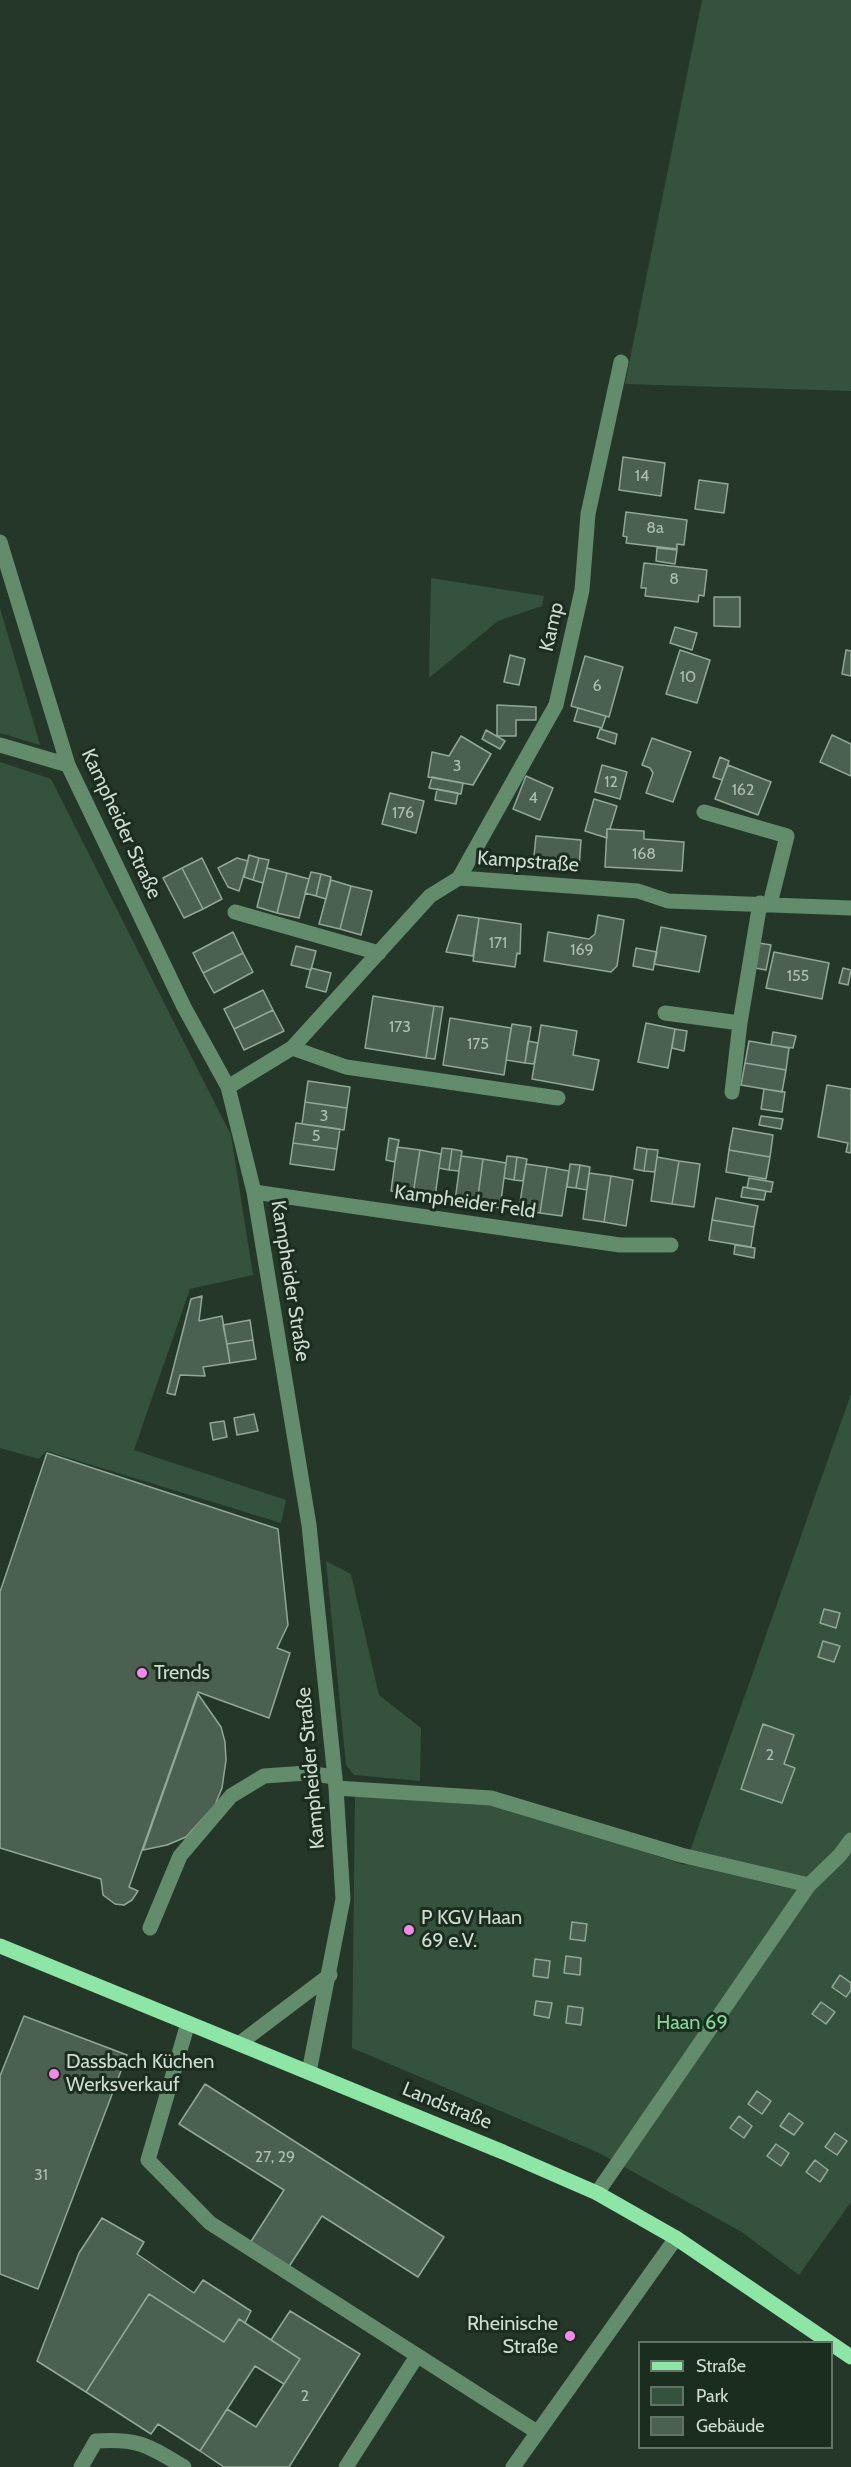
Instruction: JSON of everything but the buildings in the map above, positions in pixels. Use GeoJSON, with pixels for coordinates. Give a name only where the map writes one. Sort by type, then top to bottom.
{"type":"FeatureCollection","features":[{"type":"Feature","properties":{"kind":"main road","name":"Landstraße"},"geometry":{"type":"LineString","coordinates":[[0,1946],[240,2043],[597,2193],[676,2238],[827,2341]]}},
{"type":"Feature","properties":{"kind":"main road","name":"Landstraße"},"geometry":{"type":"LineString","coordinates":[[833,2345],[851,2357]]}},
{"type":"Feature","properties":{"kind":"street","name":"Kamp"},"geometry":{"type":"LineString","coordinates":[[459,878],[556,705],[582,590],[588,514],[621,362]]}},
{"type":"Feature","properties":{"kind":"street","name":"Kampheider Straße"},"geometry":{"type":"LineString","coordinates":[[0,542],[68,765],[184,1006],[228,1087],[254,1192],[309,1525],[335,1783],[343,1899],[330,1975],[309,2072]]}},
{"type":"Feature","properties":{"kind":"street"},"geometry":{"type":"LineString","coordinates":[[0,745],[68,765]]}},
{"type":"Feature","properties":{"kind":"street"},"geometry":{"type":"LineString","coordinates":[[704,812],[787,836],[765,904],[740,1023],[732,1092]]}},
{"type":"Feature","properties":{"kind":"street","name":"Kampstraße"},"geometry":{"type":"LineString","coordinates":[[228,1087],[292,1048],[430,896],[459,878],[638,891],[668,901],[851,908]]}},
{"type":"Feature","properties":{"kind":"street"},"geometry":{"type":"LineString","coordinates":[[235,912],[379,953]]}},
{"type":"Feature","properties":{"kind":"street"},"geometry":{"type":"LineString","coordinates":[[665,1013],[740,1023]]}},
{"type":"Feature","properties":{"kind":"street"},"geometry":{"type":"LineString","coordinates":[[292,1048],[346,1067],[558,1098]]}},
{"type":"Feature","properties":{"kind":"street","name":"Kampheider Feld"},"geometry":{"type":"LineString","coordinates":[[254,1192],[620,1245],[671,1245]]}},
{"type":"Feature","properties":{"kind":"street"},"geometry":{"type":"LineString","coordinates":[[150,1928],[180,1856],[231,1796],[264,1776],[306,1773],[335,1783],[491,1798],[681,1855],[809,1885]]}},
{"type":"Feature","properties":{"kind":"street"},"geometry":{"type":"LineString","coordinates":[[597,2193],[809,1885],[840,1855],[851,1840]]}},
{"type":"Feature","properties":{"kind":"street"},"geometry":{"type":"LineString","coordinates":[[240,2043],[330,1975]]}},
{"type":"Feature","properties":{"kind":"street"},"geometry":{"type":"LineString","coordinates":[[188,2023],[148,2160],[210,2223],[537,2432]]}},
{"type":"Feature","properties":{"kind":"street"},"geometry":{"type":"LineString","coordinates":[[513,2467],[676,2238]]}},
{"type":"Feature","properties":{"kind":"street"},"geometry":{"type":"LineString","coordinates":[[346,2467],[417,2355]]}},
{"type":"Feature","properties":{"kind":"street"},"geometry":{"type":"LineString","coordinates":[[81,2467],[96,2441],[113,2440],[142,2443],[184,2467]]}},
{"type":"Feature","properties":{"kind":"green space"},"geometry":{"type":"Polygon","coordinates":[[[702,0],[851,0],[851,391],[625,384],[702,0]]]}},
{"type":"Feature","properties":{"kind":"green space"},"geometry":{"type":"Polygon","coordinates":[[[431,578],[544,596],[542,606],[498,621],[429,678],[431,578]]]}},
{"type":"Feature","properties":{"kind":"green space"},"geometry":{"type":"Polygon","coordinates":[[[0,608],[40,745],[0,733],[0,608]]]}},
{"type":"Feature","properties":{"kind":"green space"},"geometry":{"type":"Polygon","coordinates":[[[0,762],[51,779],[231,1135],[253,1275],[190,1289],[134,1450],[286,1500],[281,1523],[46,1451],[39,1459],[0,1448],[0,762]]]}},
{"type":"Feature","properties":{"kind":"green space","name":"Haan 69"},"geometry":{"type":"Polygon","coordinates":[[[851,1394],[851,2202],[799,2275],[742,2232],[597,2152],[352,2048],[355,1796],[491,1803],[685,1865],[851,1394]]]}},
{"type":"Feature","properties":{"kind":"green space"},"geometry":{"type":"Polygon","coordinates":[[[326,1561],[351,1574],[379,1695],[421,1728],[420,1781],[354,1775],[346,1765],[326,1561]]]}},
{"type":"Feature","properties":{"kind":"place","name":"Trends"},"geometry":{"type":"Point","coordinates":[142,1673]}},
{"type":"Feature","properties":{"kind":"place","name":"P KGV Haan 69 e.V."},"geometry":{"type":"Point","coordinates":[409,1930]}},
{"type":"Feature","properties":{"kind":"place","name":"Dassbach Küchen Werksverkauf"},"geometry":{"type":"Point","coordinates":[54,2074]}},
{"type":"Feature","properties":{"kind":"place","name":"Rheinische Straße"},"geometry":{"type":"Point","coordinates":[570,2336]}}]}
